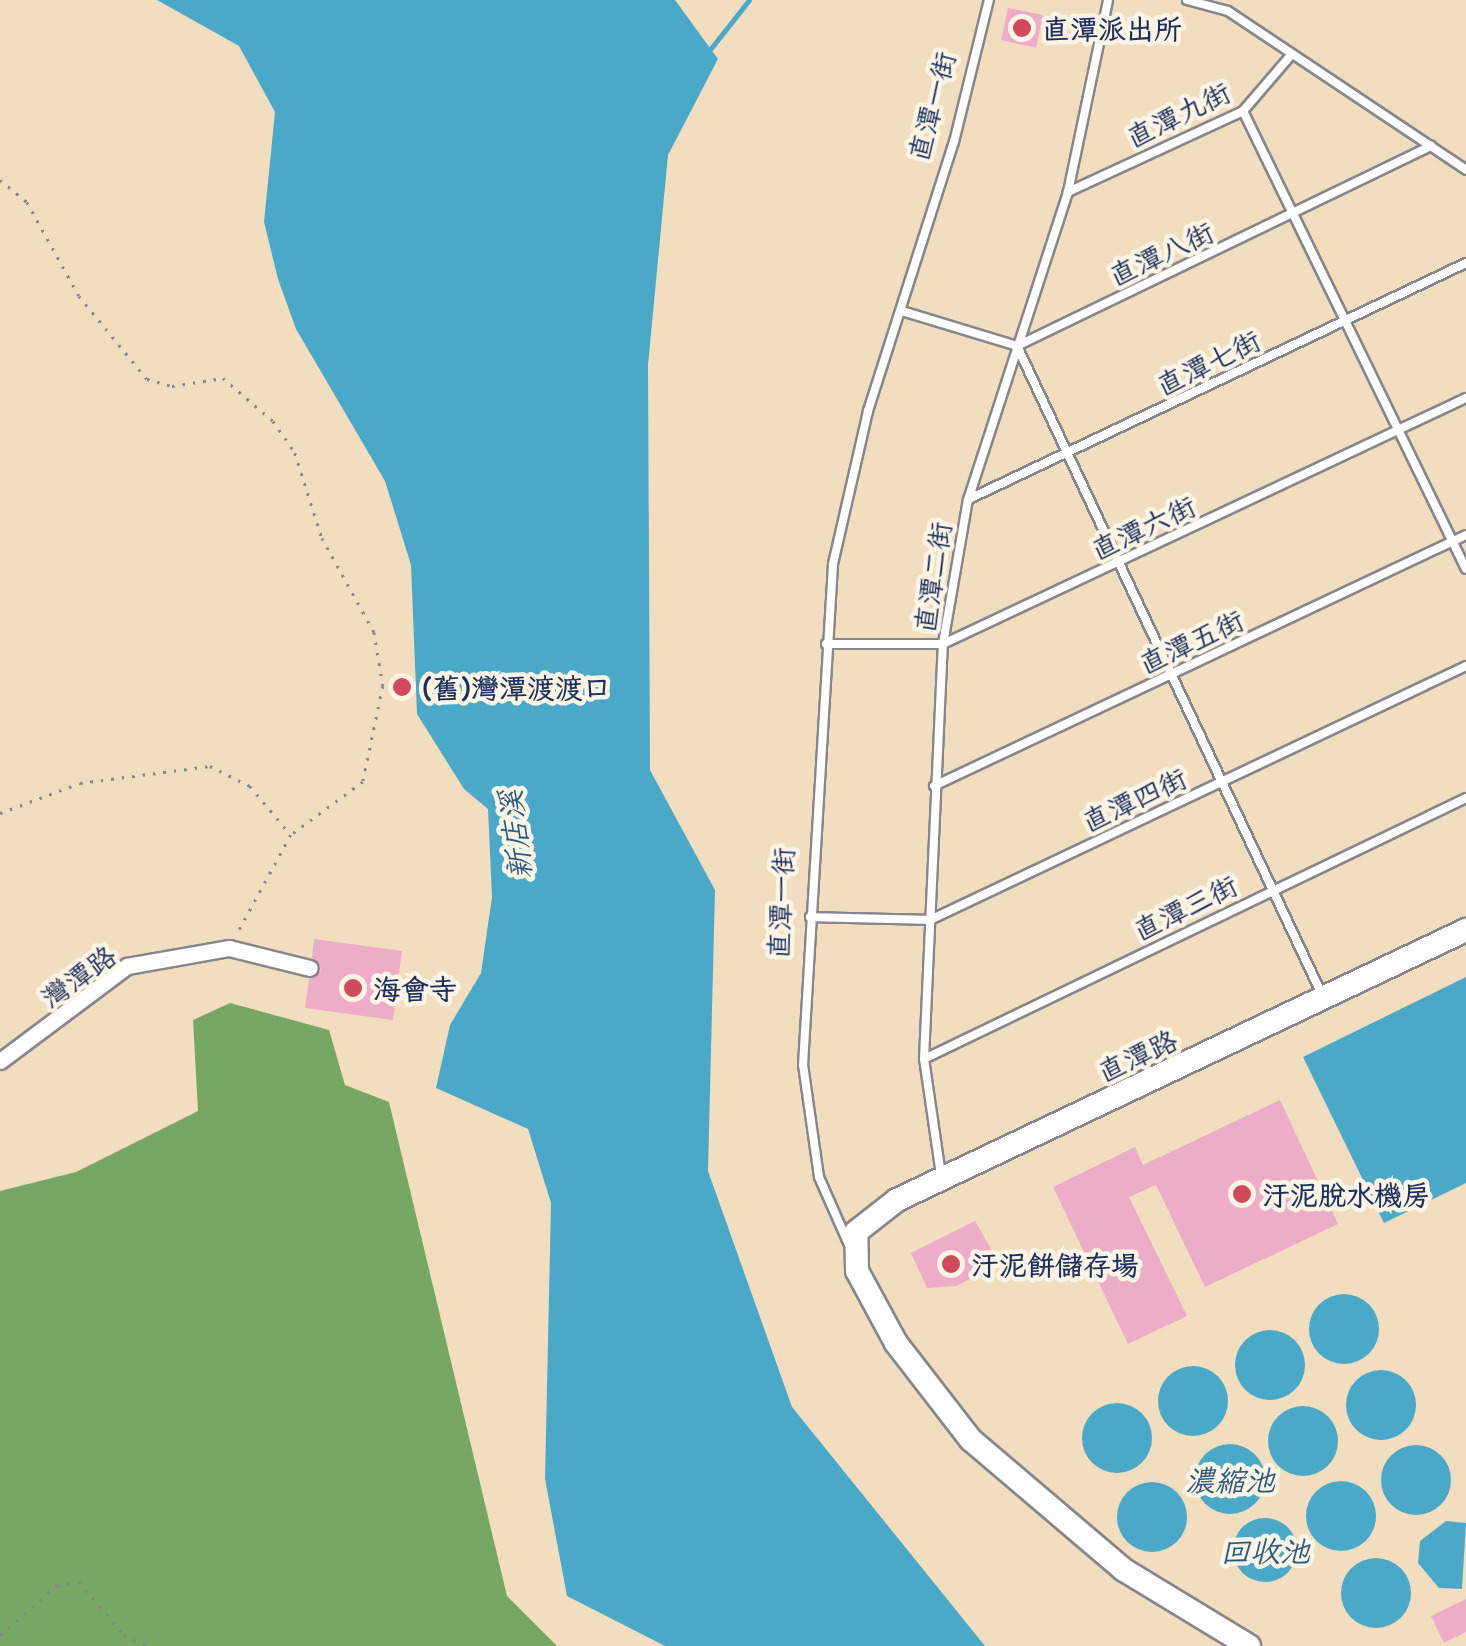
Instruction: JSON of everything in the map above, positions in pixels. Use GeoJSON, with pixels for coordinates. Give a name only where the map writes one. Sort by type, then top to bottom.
{"type":"FeatureCollection","features":[{"type":"Feature","properties":{"kind":"street","name":"直潭路"},"geometry":{"type":"LineString","coordinates":[[852,1251],[868,1217],[1466,930]]}},
{"type":"Feature","properties":{"kind":"street","name":"灣潭路"},"geometry":{"type":"LineString","coordinates":[[0,1061],[127,966],[229,948],[310,968]]}},
{"type":"Feature","properties":{"kind":"street","name":"直潭一街"},"geometry":{"type":"LineString","coordinates":[[852,1251],[896,1343],[971,1440],[1124,1570],[1249,1646]]}},
{"type":"Feature","properties":{"kind":"lane","name":"直潭一街"},"geometry":{"type":"LineString","coordinates":[[852,1251],[819,1178],[807,1107],[810,917],[826,644],[840,512],[954,142],[988,0]]}},
{"type":"Feature","properties":{"kind":"lane","name":"直潭二街"},"geometry":{"type":"LineString","coordinates":[[942,1180],[924,1059],[943,644],[968,500],[1068,192],[1108,0]]}},
{"type":"Feature","properties":{"kind":"lane"},"geometry":{"type":"LineString","coordinates":[[1188,0],[1228,11],[1466,170]]}},
{"type":"Feature","properties":{"kind":"lane","name":"直潭九街"},"geometry":{"type":"LineString","coordinates":[[1068,192],[1244,111],[1292,55]]}},
{"type":"Feature","properties":{"kind":"lane"},"geometry":{"type":"LineString","coordinates":[[1244,111],[1466,569]]}},
{"type":"Feature","properties":{"kind":"lane","name":"直潭八街"},"geometry":{"type":"LineString","coordinates":[[1017,346],[1431,146]]}},
{"type":"Feature","properties":{"kind":"lane","name":"直潭七街"},"geometry":{"type":"LineString","coordinates":[[968,500],[1068,456],[1466,263]]}},
{"type":"Feature","properties":{"kind":"lane"},"geometry":{"type":"LineString","coordinates":[[902,311],[1017,346],[1276,888],[1324,1001]]}},
{"type":"Feature","properties":{"kind":"lane","name":"直潭六街"},"geometry":{"type":"LineString","coordinates":[[826,644],[943,644],[1466,398]]}},
{"type":"Feature","properties":{"kind":"lane","name":"直潭五街"},"geometry":{"type":"LineString","coordinates":[[934,786],[1466,534]]}},
{"type":"Feature","properties":{"kind":"lane","name":"直潭四街"},"geometry":{"type":"LineString","coordinates":[[810,917],[930,920],[1466,666]]}},
{"type":"Feature","properties":{"kind":"lane","name":"直潭三街"},"geometry":{"type":"LineString","coordinates":[[924,1059],[1466,798]]}},
{"type":"Feature","properties":{"kind":"path"},"geometry":{"type":"LineString","coordinates":[[0,180],[27,202],[79,296],[147,379],[172,386],[223,378],[245,392],[295,453],[322,538],[374,632],[382,686],[362,782],[292,835],[229,948]]}},
{"type":"Feature","properties":{"kind":"path"},"geometry":{"type":"LineString","coordinates":[[0,812],[80,782],[210,766],[250,786],[292,835]]}},
{"type":"Feature","properties":{"kind":"path"},"geometry":{"type":"LineString","coordinates":[[0,1635],[57,1585],[78,1582],[124,1635],[149,1646]]}},
{"type":"Feature","properties":{"kind":"green space"},"geometry":{"type":"Polygon","coordinates":[[[230,1003],[329,1030],[345,1085],[389,1102],[507,1596],[557,1646],[0,1646],[0,1191],[76,1172],[198,1111],[193,1020],[230,1003]]]}},
{"type":"Feature","properties":{"kind":"water","name":"新店溪"},"geometry":{"type":"Polygon","coordinates":[[[157,0],[675,0],[718,59],[668,155],[648,365],[650,770],[715,890],[708,1171],[792,1407],[985,1646],[665,1646],[567,1596],[545,1479],[551,1203],[528,1129],[436,1088],[450,1025],[481,973],[492,897],[488,809],[464,789],[417,714],[411,565],[385,481],[296,329],[278,279],[264,222],[275,112],[239,46],[157,0]]]}},
{"type":"Feature","properties":{"kind":"water"},"geometry":{"type":"Polygon","coordinates":[[[1466,977],[1466,1183],[1384,1223],[1303,1057],[1466,977]]]}},
{"type":"Feature","properties":{"kind":"water"},"geometry":{"type":"Polygon","coordinates":[[[1344,1294],[1369,1304],[1379,1329],[1369,1354],[1344,1364],[1319,1354],[1309,1329],[1319,1304],[1344,1294]]]}},
{"type":"Feature","properties":{"kind":"water","name":"濃縮池"},"geometry":{"type":"Polygon","coordinates":[[[1270,1330],[1295,1340],[1305,1365],[1295,1390],[1270,1400],[1245,1390],[1235,1365],[1245,1340],[1270,1330]]]}},
{"type":"Feature","properties":{"kind":"water","name":"濃縮池"},"geometry":{"type":"Polygon","coordinates":[[[1193,1366],[1218,1376],[1228,1401],[1218,1426],[1193,1436],[1168,1426],[1158,1401],[1168,1376],[1193,1366]]]}},
{"type":"Feature","properties":{"kind":"water"},"geometry":{"type":"Polygon","coordinates":[[[1381,1370],[1406,1380],[1416,1405],[1406,1430],[1381,1440],[1356,1430],[1346,1405],[1356,1380],[1381,1370]]]}},
{"type":"Feature","properties":{"kind":"water","name":"濃縮池"},"geometry":{"type":"Polygon","coordinates":[[[1117,1403],[1142,1413],[1152,1438],[1142,1463],[1117,1473],[1092,1463],[1082,1438],[1092,1413],[1117,1403]]]}},
{"type":"Feature","properties":{"kind":"water","name":"濃縮池"},"geometry":{"type":"Polygon","coordinates":[[[1303,1406],[1328,1416],[1338,1441],[1328,1466],[1303,1476],[1278,1466],[1268,1441],[1278,1416],[1303,1406]]]}},
{"type":"Feature","properties":{"kind":"water","name":"濃縮池"},"geometry":{"type":"Polygon","coordinates":[[[1230,1444],[1255,1454],[1265,1479],[1255,1504],[1230,1514],[1205,1504],[1195,1479],[1205,1454],[1230,1444]]]}},
{"type":"Feature","properties":{"kind":"water"},"geometry":{"type":"Polygon","coordinates":[[[1416,1445],[1441,1455],[1451,1480],[1441,1505],[1416,1515],[1391,1505],[1381,1480],[1391,1455],[1416,1445]]]}},
{"type":"Feature","properties":{"kind":"water","name":"濃縮池"},"geometry":{"type":"Polygon","coordinates":[[[1341,1481],[1366,1491],[1376,1516],[1366,1541],[1341,1551],[1316,1541],[1306,1516],[1316,1491],[1341,1481]]]}},
{"type":"Feature","properties":{"kind":"water","name":"濃縮池"},"geometry":{"type":"Polygon","coordinates":[[[1152,1482],[1177,1492],[1187,1517],[1177,1542],[1152,1552],[1127,1542],[1117,1517],[1127,1492],[1152,1482]]]}},
{"type":"Feature","properties":{"kind":"water","name":"回收池"},"geometry":{"type":"Polygon","coordinates":[[[1265,1518],[1288,1527],[1297,1550],[1288,1573],[1265,1582],[1242,1573],[1233,1550],[1242,1527],[1265,1518]]]}},
{"type":"Feature","properties":{"kind":"water"},"geometry":{"type":"Polygon","coordinates":[[[1446,1521],[1466,1523],[1462,1589],[1439,1588],[1418,1563],[1420,1541],[1446,1521]]]}},
{"type":"Feature","properties":{"kind":"water"},"geometry":{"type":"Polygon","coordinates":[[[1376,1558],[1401,1568],[1411,1593],[1401,1618],[1376,1628],[1351,1618],[1341,1593],[1351,1568],[1376,1558]]]}},
{"type":"Feature","properties":{"kind":"building","name":"直潭派出所"},"geometry":{"type":"Polygon","coordinates":[[[1008,8],[1043,15],[1036,48],[1001,40],[1008,8]]]}},
{"type":"Feature","properties":{"kind":"building","name":"海會寺"},"geometry":{"type":"Polygon","coordinates":[[[314,939],[402,951],[393,1020],[305,1008],[309,979],[321,970],[312,957],[314,939]]]}},
{"type":"Feature","properties":{"kind":"building","name":"汙泥脫水機房"},"geometry":{"type":"Polygon","coordinates":[[[1280,1100],[1338,1224],[1205,1287],[1156,1185],[1129,1197],[1187,1316],[1128,1344],[1053,1187],[1135,1147],[1143,1165],[1280,1100]]]}},
{"type":"Feature","properties":{"kind":"building","name":"汙泥餅儲存場"},"geometry":{"type":"Polygon","coordinates":[[[975,1221],[994,1254],[978,1275],[956,1286],[927,1288],[911,1253],[975,1221]]]}},
{"type":"Feature","properties":{"kind":"building"},"geometry":{"type":"Polygon","coordinates":[[[1466,1599],[1466,1632],[1444,1643],[1431,1616],[1466,1599]]]}},
{"type":"Feature","properties":{"kind":"waterway"},"geometry":{"type":"LineString","coordinates":[[708,52],[749,0]]}},
{"type":"Feature","properties":{"kind":"place","name":"直潭派出所"},"geometry":{"type":"Point","coordinates":[1022,28]}},
{"type":"Feature","properties":{"kind":"place","name":"(舊)灣潭渡渡口"},"geometry":{"type":"Point","coordinates":[402,687]}},
{"type":"Feature","properties":{"kind":"place","name":"海會寺"},"geometry":{"type":"Point","coordinates":[353,988]}},
{"type":"Feature","properties":{"kind":"place","name":"汙泥脫水機房"},"geometry":{"type":"Point","coordinates":[1242,1194]}},
{"type":"Feature","properties":{"kind":"place","name":"汙泥餅儲存場"},"geometry":{"type":"Point","coordinates":[951,1264]}}]}
